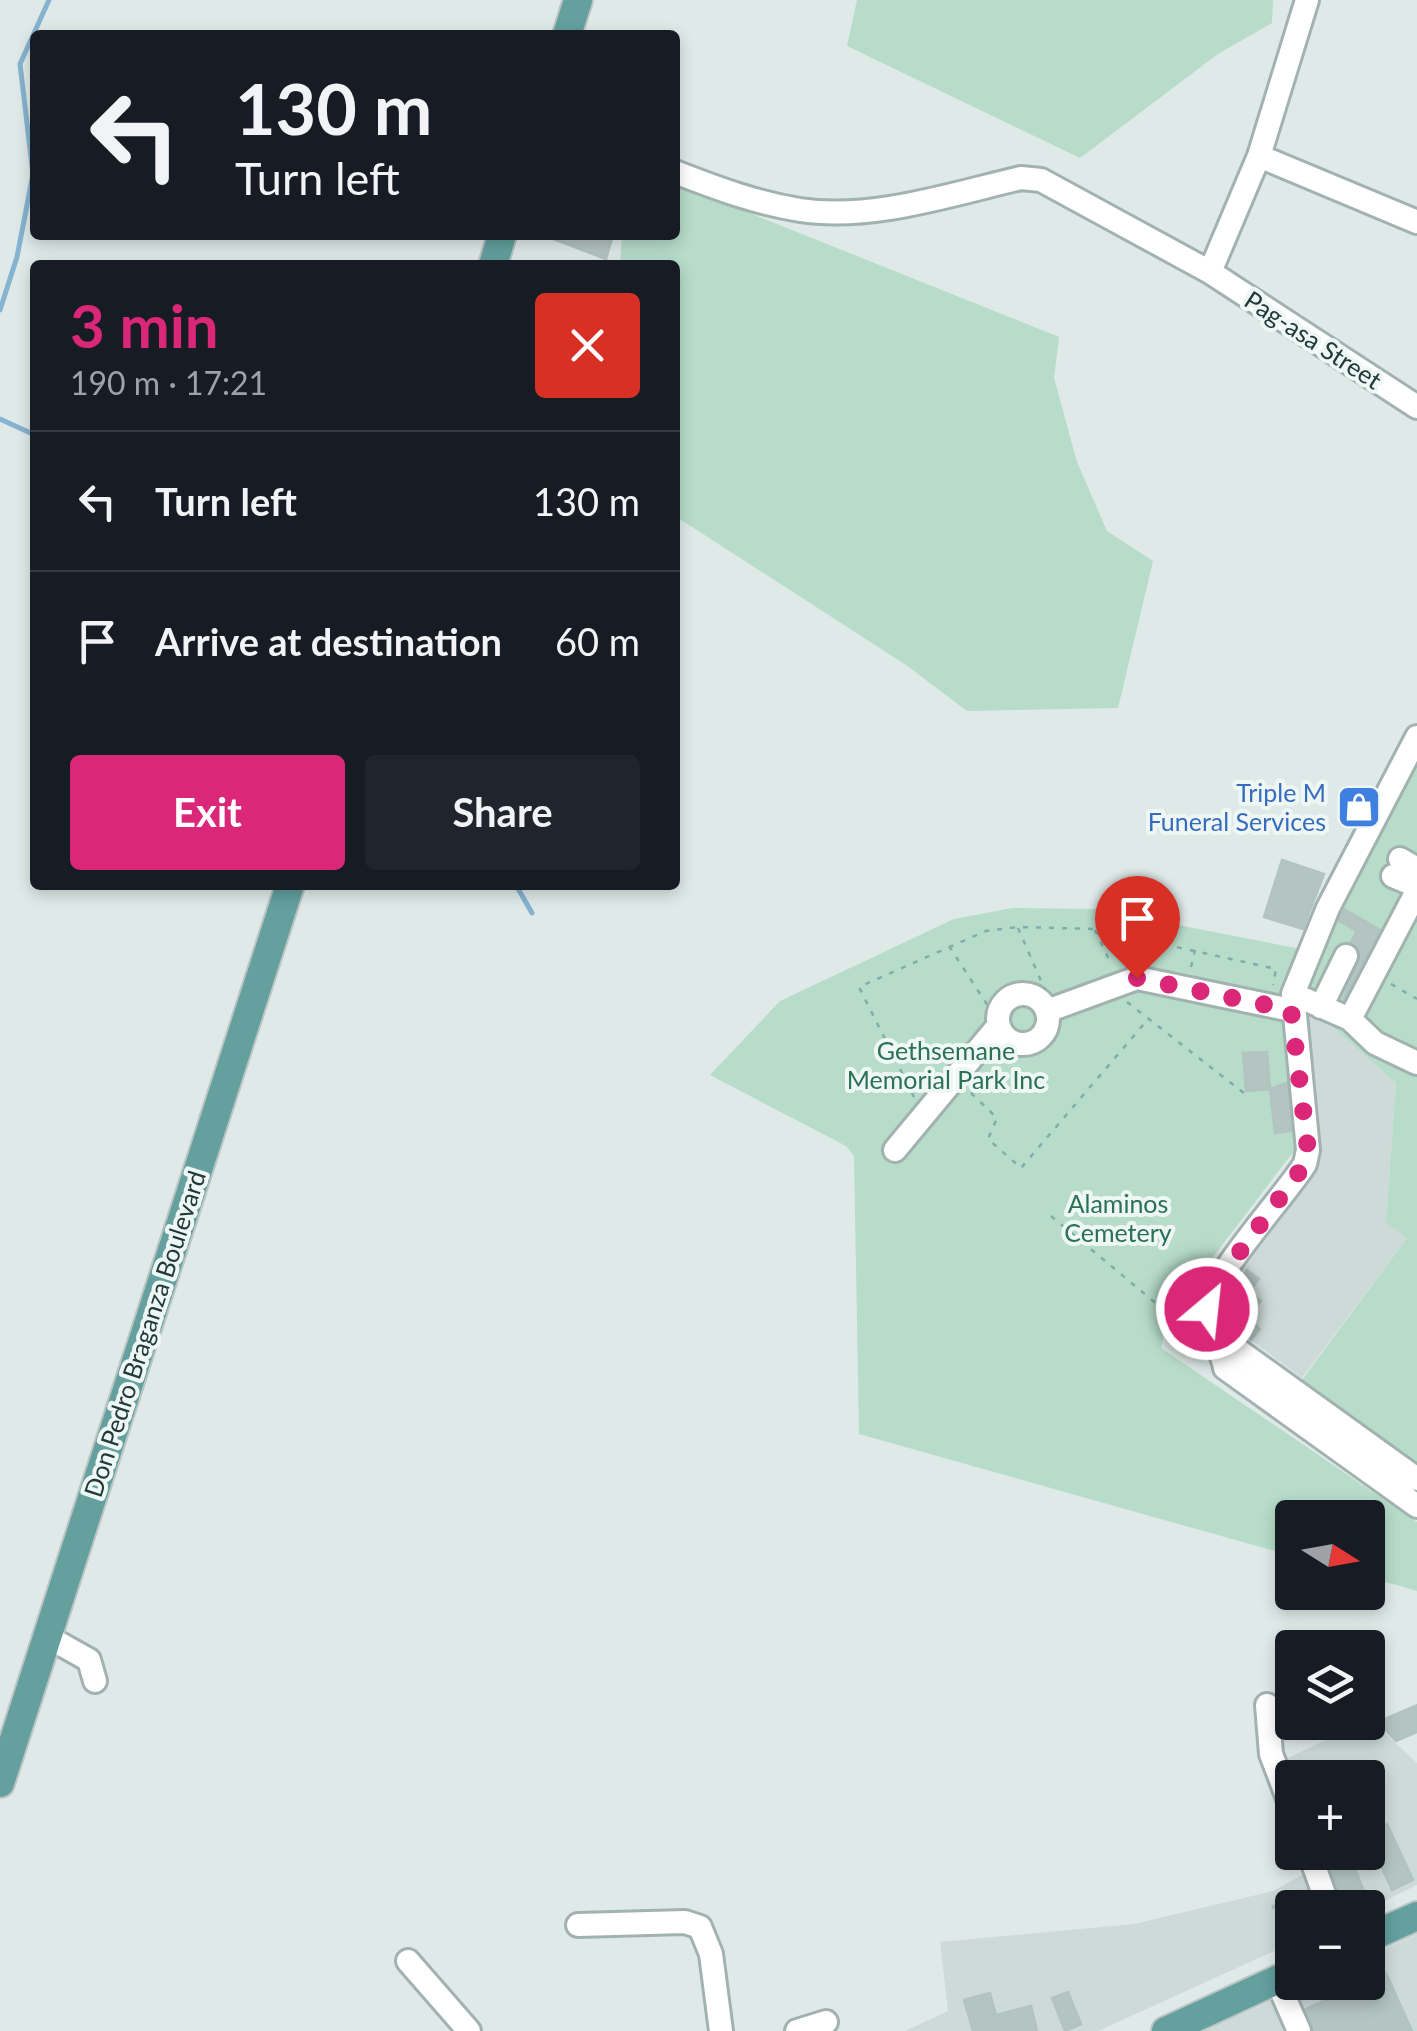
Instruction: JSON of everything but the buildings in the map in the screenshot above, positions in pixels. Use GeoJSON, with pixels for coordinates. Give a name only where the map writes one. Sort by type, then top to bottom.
{"type":"FeatureCollection","features":[{"type":"Feature","properties":{"kind":"main road"},"geometry":{"type":"LineString","coordinates":[[569,30],[578,0]]}},
{"type":"Feature","properties":{"kind":"main road","name":"Don Pedro Braganza Boulevard"},"geometry":{"type":"LineString","coordinates":[[0,1783],[288,890]]}},
{"type":"Feature","properties":{"kind":"main road"},"geometry":{"type":"LineString","coordinates":[[1385,1930],[1417,1916]]}},
{"type":"Feature","properties":{"kind":"main road"},"geometry":{"type":"LineString","coordinates":[[1166,2031],[1275,1982]]}},
{"type":"Feature","properties":{"kind":"street"},"geometry":{"type":"LineString","coordinates":[[1210,272],[1259,156],[1307,0]]}},
{"type":"Feature","properties":{"kind":"street"},"geometry":{"type":"LineString","coordinates":[[1259,156],[1417,222]]}},
{"type":"Feature","properties":{"kind":"street","name":"Pag-asa Street"},"geometry":{"type":"LineString","coordinates":[[680,174],[743,198],[804,211],[853,212],[1021,178],[1041,180],[1210,272],[1417,407]]}},
{"type":"Feature","properties":{"kind":"street"},"geometry":{"type":"LineString","coordinates":[[1417,736],[1328,908],[1285,1003],[1308,1150],[1305,1164],[1222,1276],[1210,1299],[1208,1322],[1231,1350],[1226,1368],[1362,1452],[1417,1479]]}},
{"type":"Feature","properties":{"kind":"street"},"geometry":{"type":"LineString","coordinates":[[1350,1019],[1417,889],[1403,868]]}},
{"type":"Feature","properties":{"kind":"street"},"geometry":{"type":"LineString","coordinates":[[1321,1007],[1346,956]]}},
{"type":"Feature","properties":{"kind":"street"},"geometry":{"type":"LineString","coordinates":[[1050,1010],[1137,978],[1321,1007],[1350,1019],[1375,1043],[1417,1063]]}},
{"type":"Feature","properties":{"kind":"street"},"geometry":{"type":"LineString","coordinates":[[895,1150],[998,1023],[1007,998],[1018,993],[1040,999],[1050,1010]]}},
{"type":"Feature","properties":{"kind":"street"},"geometry":{"type":"LineString","coordinates":[[998,1023],[1010,1041],[1034,1042],[1044,1034],[1050,1010]]}},
{"type":"Feature","properties":{"kind":"street"},"geometry":{"type":"LineString","coordinates":[[1362,1452],[1417,1506]]}},
{"type":"Feature","properties":{"kind":"street"},"geometry":{"type":"LineString","coordinates":[[48,1637],[96,1667]]}},
{"type":"Feature","properties":{"kind":"street"},"geometry":{"type":"LineString","coordinates":[[1267,1705],[1275,1764]]}},
{"type":"Feature","properties":{"kind":"street"},"geometry":{"type":"LineString","coordinates":[[578,1925],[685,1922],[700,1927],[710,1954],[721,2031]]}},
{"type":"Feature","properties":{"kind":"street"},"geometry":{"type":"LineString","coordinates":[[408,1961],[470,2031]]}},
{"type":"Feature","properties":{"kind":"street"},"geometry":{"type":"LineString","coordinates":[[1291,2000],[1299,2031]]}},
{"type":"Feature","properties":{"kind":"street"},"geometry":{"type":"LineString","coordinates":[[797,2031],[826,2022]]}},
{"type":"Feature","properties":{"kind":"path"},"geometry":{"type":"LineString","coordinates":[[923,1116],[860,987],[986,931],[1018,927],[1095,929],[1276,969],[1285,1003]]}},
{"type":"Feature","properties":{"kind":"path"},"geometry":{"type":"LineString","coordinates":[[1018,927],[1050,1010]]}},
{"type":"Feature","properties":{"kind":"path"},"geometry":{"type":"LineString","coordinates":[[1095,929],[1113,984],[1149,1018],[1249,1097]]}},
{"type":"Feature","properties":{"kind":"path"},"geometry":{"type":"LineString","coordinates":[[949,946],[998,1023]]}},
{"type":"Feature","properties":{"kind":"path"},"geometry":{"type":"LineString","coordinates":[[1372,974],[1417,999]]}},
{"type":"Feature","properties":{"kind":"path"},"geometry":{"type":"LineString","coordinates":[[955,1078],[997,1118],[988,1139],[1021,1168],[1149,1018]]}},
{"type":"Feature","properties":{"kind":"path"},"geometry":{"type":"LineString","coordinates":[[1051,1216],[1164,1310],[1208,1322]]}},
{"type":"Feature","properties":{"kind":"shaded area"},"geometry":{"type":"Polygon","coordinates":[[[1304,1003],[1396,1083],[1386,1221],[1407,1238],[1302,1378],[1220,1317],[1216,1301],[1314,1160],[1304,1003]]]}},
{"type":"Feature","properties":{"kind":"shaded area"},"geometry":{"type":"Polygon","coordinates":[[[1385,1733],[1417,1763],[1417,1885],[1385,1901],[1385,1890],[1275,1890],[1275,1951],[1098,2031],[905,2031],[948,2011],[940,1942],[1134,1924],[1273,1891],[1311,1870],[1385,1870],[1385,1760],[1284,1760],[1326,1740],[1385,1740],[1385,1733]]]}},
{"type":"Feature","properties":{"kind":"shaded area"},"geometry":{"type":"Polygon","coordinates":[[[1417,1934],[1417,2031],[1204,2031],[1275,1999],[1385,2000],[1385,1949],[1417,1934]]]}},
{"type":"Feature","properties":{"kind":"green space"},"geometry":{"type":"Polygon","coordinates":[[[857,0],[1273,0],[1272,23],[1218,54],[1080,158],[847,46],[857,0]]]}},
{"type":"Feature","properties":{"kind":"green space"},"geometry":{"type":"Polygon","coordinates":[[[680,185],[1059,337],[1054,378],[1077,462],[1107,531],[1153,561],[1118,708],[967,711],[906,665],[680,519],[680,260],[620,260],[622,240],[680,240],[680,185]]]}},
{"type":"Feature","properties":{"kind":"green space"},"geometry":{"type":"Polygon","coordinates":[[[1417,750],[1417,1470],[1299,1384],[1407,1238],[1386,1222],[1396,1083],[1300,999],[1417,750]]]}},
{"type":"Feature","properties":{"kind":"green space"},"geometry":{"type":"Polygon","coordinates":[[[1012,908],[1096,909],[1301,949],[1297,1147],[1168,1316],[1161,1348],[1385,1500],[1275,1500],[1275,1551],[859,1434],[854,1156],[846,1146],[710,1075],[780,1001],[954,919],[1012,908]]]}},
{"type":"Feature","properties":{"kind":"green space"},"geometry":{"type":"Polygon","coordinates":[[[1385,1500],[1417,1522],[1417,1591],[1385,1582],[1385,1500]]]}},
{"type":"Feature","properties":{"kind":"waterway"},"geometry":{"type":"LineString","coordinates":[[35,30],[49,0]]}},
{"type":"Feature","properties":{"kind":"waterway"},"geometry":{"type":"LineString","coordinates":[[30,42],[20,64],[30,149]]}},
{"type":"Feature","properties":{"kind":"waterway"},"geometry":{"type":"LineString","coordinates":[[0,310],[17,257],[30,190]]}},
{"type":"Feature","properties":{"kind":"waterway"},"geometry":{"type":"LineString","coordinates":[[0,419],[30,433]]}},
{"type":"Feature","properties":{"kind":"waterway"},"geometry":{"type":"LineString","coordinates":[[519,890],[532,913]]}},
{"type":"Feature","properties":{"kind":"place","name":"Triple M Funeral Services"},"geometry":{"type":"Point","coordinates":[1359,807]}},
{"type":"Feature","properties":{"kind":"route"},"geometry":{"type":"LineString","coordinates":[[1137,978],[1291,1010],[1308,1150],[1305,1164],[1222,1276],[1207,1309]]}},
{"type":"Feature","properties":{"kind":"park label","name":"Gethsemane Memorial Park Inc"},"geometry":{"type":"Point","coordinates":[946,1066]}},
{"type":"Feature","properties":{"kind":"park label","name":"Alaminos Cemetery"},"geometry":{"type":"Point","coordinates":[1118,1218]}}]}
